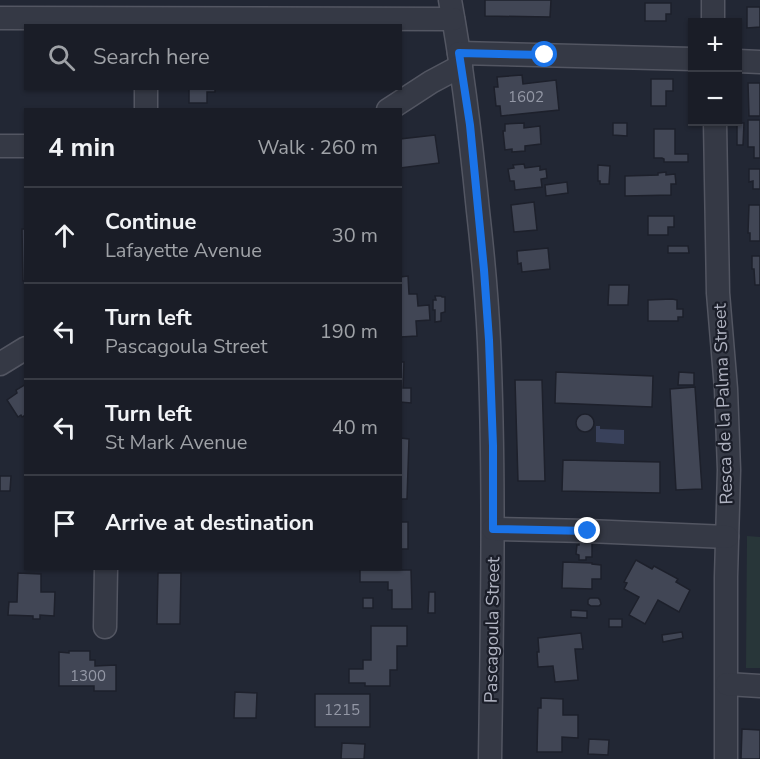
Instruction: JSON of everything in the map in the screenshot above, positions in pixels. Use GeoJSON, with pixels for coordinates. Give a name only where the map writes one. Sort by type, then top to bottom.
{"type":"FeatureCollection","features":[{"type":"Feature","properties":{"kind":"street"},"geometry":{"type":"LineString","coordinates":[[713,0],[713,18]]}},
{"type":"Feature","properties":{"kind":"street"},"geometry":{"type":"LineString","coordinates":[[0,18],[452,10]]}},
{"type":"Feature","properties":{"kind":"street","name":"Pascagoula Street"},"geometry":{"type":"LineString","coordinates":[[452,10],[470,125],[484,270],[490,364],[493,529],[490,759]]}},
{"type":"Feature","properties":{"kind":"street"},"geometry":{"type":"LineString","coordinates":[[391,108],[460,60],[688,59]]}},
{"type":"Feature","properties":{"kind":"street"},"geometry":{"type":"LineString","coordinates":[[742,61],[760,62]]}},
{"type":"Feature","properties":{"kind":"street"},"geometry":{"type":"LineString","coordinates":[[146,90],[146,108]]}},
{"type":"Feature","properties":{"kind":"street","name":"Resca de la Palma Street"},"geometry":{"type":"LineString","coordinates":[[715,126],[718,293],[726,389],[729,470],[726,759]]}},
{"type":"Feature","properties":{"kind":"street"},"geometry":{"type":"LineString","coordinates":[[0,146],[24,146]]}},
{"type":"Feature","properties":{"kind":"street"},"geometry":{"type":"LineString","coordinates":[[0,364],[24,349]]}},
{"type":"Feature","properties":{"kind":"street"},"geometry":{"type":"LineString","coordinates":[[493,529],[727,537]]}},
{"type":"Feature","properties":{"kind":"street"},"geometry":{"type":"LineString","coordinates":[[105,627],[106,570]]}},
{"type":"Feature","properties":{"kind":"street"},"geometry":{"type":"LineString","coordinates":[[727,684],[760,686]]}},
{"type":"Feature","properties":{"kind":"shaded area"},"geometry":{"type":"Polygon","coordinates":[[[747,536],[760,537],[760,668],[746,668],[747,536]]]}},
{"type":"Feature","properties":{"kind":"water"},"geometry":{"type":"Polygon","coordinates":[[[596,426],[600,426],[600,429],[624,430],[624,444],[596,442],[596,426]]]}},
{"type":"Feature","properties":{"kind":"building"},"geometry":{"type":"Polygon","coordinates":[[[485,0],[551,0],[550,17],[485,16],[485,0]]]}},
{"type":"Feature","properties":{"kind":"building"},"geometry":{"type":"Polygon","coordinates":[[[645,3],[671,3],[671,14],[666,14],[666,21],[645,21],[645,3]]]}},
{"type":"Feature","properties":{"kind":"building"},"geometry":{"type":"Polygon","coordinates":[[[747,7],[760,7],[760,27],[747,28],[747,7]]]}},
{"type":"Feature","properties":{"kind":"building"},"geometry":{"type":"Polygon","coordinates":[[[522,75],[523,84],[556,80],[559,110],[501,116],[500,106],[496,106],[494,87],[498,87],[497,77],[522,75]]]}},
{"type":"Feature","properties":{"kind":"building"},"geometry":{"type":"Polygon","coordinates":[[[651,79],[673,79],[673,91],[666,91],[666,106],[651,106],[651,79]]]}},
{"type":"Feature","properties":{"kind":"building"},"geometry":{"type":"Polygon","coordinates":[[[748,83],[760,83],[760,116],[749,116],[748,83]]]}},
{"type":"Feature","properties":{"kind":"building"},"geometry":{"type":"Polygon","coordinates":[[[189,90],[215,90],[215,92],[207,92],[207,103],[189,103],[189,90]]]}},
{"type":"Feature","properties":{"kind":"building"},"geometry":{"type":"Polygon","coordinates":[[[748,120],[760,120],[760,158],[754,158],[754,147],[748,147],[748,120]]]}},
{"type":"Feature","properties":{"kind":"building"},"geometry":{"type":"Polygon","coordinates":[[[524,123],[524,128],[540,126],[541,144],[525,146],[525,151],[505,150],[503,131],[505,131],[505,124],[524,123]]]}},
{"type":"Feature","properties":{"kind":"building"},"geometry":{"type":"Polygon","coordinates":[[[613,123],[627,123],[627,136],[613,135],[613,123]]]}},
{"type":"Feature","properties":{"kind":"building"},"geometry":{"type":"Polygon","coordinates":[[[744,123],[743,145],[737,145],[737,126],[742,126],[744,123]]]}},
{"type":"Feature","properties":{"kind":"building"},"geometry":{"type":"Polygon","coordinates":[[[654,129],[675,129],[675,154],[688,154],[688,162],[664,162],[662,158],[654,158],[654,129]]]}},
{"type":"Feature","properties":{"kind":"building"},"geometry":{"type":"Polygon","coordinates":[[[435,135],[439,163],[402,168],[402,139],[435,135]]]}},
{"type":"Feature","properties":{"kind":"building"},"geometry":{"type":"Polygon","coordinates":[[[524,164],[525,168],[540,166],[540,170],[546,169],[547,178],[541,179],[542,187],[515,190],[514,181],[510,181],[508,169],[514,168],[513,165],[524,164]]]}},
{"type":"Feature","properties":{"kind":"building"},"geometry":{"type":"Polygon","coordinates":[[[598,165],[610,166],[609,184],[600,184],[598,181],[598,165]]]}},
{"type":"Feature","properties":{"kind":"building"},"geometry":{"type":"Polygon","coordinates":[[[749,169],[760,169],[760,189],[753,189],[753,181],[749,182],[749,169]]]}},
{"type":"Feature","properties":{"kind":"building"},"geometry":{"type":"Polygon","coordinates":[[[666,172],[666,175],[675,174],[676,184],[671,184],[671,195],[625,196],[625,176],[658,175],[658,173],[666,172]]]}},
{"type":"Feature","properties":{"kind":"building"},"geometry":{"type":"Polygon","coordinates":[[[567,182],[568,193],[546,196],[545,185],[567,182]]]}},
{"type":"Feature","properties":{"kind":"building"},"geometry":{"type":"Polygon","coordinates":[[[534,202],[537,230],[514,232],[511,205],[534,202]]]}},
{"type":"Feature","properties":{"kind":"building"},"geometry":{"type":"Polygon","coordinates":[[[749,205],[760,205],[760,241],[750,241],[749,205]]]}},
{"type":"Feature","properties":{"kind":"building"},"geometry":{"type":"Polygon","coordinates":[[[648,216],[674,216],[674,227],[668,227],[668,235],[648,235],[648,216]]]}},
{"type":"Feature","properties":{"kind":"building"},"geometry":{"type":"Polygon","coordinates":[[[22,229],[24,229],[24,281],[22,229]]]}},
{"type":"Feature","properties":{"kind":"building"},"geometry":{"type":"Polygon","coordinates":[[[668,246],[688,246],[689,253],[668,253],[668,246]]]}},
{"type":"Feature","properties":{"kind":"building"},"geometry":{"type":"Polygon","coordinates":[[[548,248],[550,269],[522,272],[521,263],[518,264],[517,251],[548,248]]]}},
{"type":"Feature","properties":{"kind":"building"},"geometry":{"type":"Polygon","coordinates":[[[752,256],[760,256],[760,285],[755,285],[752,256]]]}},
{"type":"Feature","properties":{"kind":"building"},"geometry":{"type":"Polygon","coordinates":[[[408,276],[409,294],[417,294],[418,306],[429,305],[430,320],[416,321],[417,336],[402,337],[402,277],[408,276]]]}},
{"type":"Feature","properties":{"kind":"building"},"geometry":{"type":"Polygon","coordinates":[[[609,285],[629,285],[628,305],[608,305],[609,285]]]}},
{"type":"Feature","properties":{"kind":"building"},"geometry":{"type":"Polygon","coordinates":[[[435,296],[445,297],[445,312],[441,313],[441,321],[435,322],[433,300],[436,300],[435,296]]]}},
{"type":"Feature","properties":{"kind":"building"},"geometry":{"type":"Polygon","coordinates":[[[648,300],[677,300],[677,309],[683,309],[683,317],[678,317],[678,321],[648,321],[648,300]]]}},
{"type":"Feature","properties":{"kind":"building"},"geometry":{"type":"Polygon","coordinates":[[[402,362],[404,362],[403,388],[411,388],[411,403],[402,402],[402,362]]]}},
{"type":"Feature","properties":{"kind":"building"},"geometry":{"type":"Polygon","coordinates":[[[556,372],[653,376],[652,407],[555,403],[556,372]]]}},
{"type":"Feature","properties":{"kind":"building"},"geometry":{"type":"Polygon","coordinates":[[[679,372],[694,373],[694,385],[678,385],[679,372]]]}},
{"type":"Feature","properties":{"kind":"building"},"geometry":{"type":"Polygon","coordinates":[[[515,380],[542,380],[545,481],[518,481],[515,380]]]}},
{"type":"Feature","properties":{"kind":"building"},"geometry":{"type":"Polygon","coordinates":[[[24,385],[24,416],[22,417],[21,415],[18,417],[7,400],[17,393],[16,390],[24,385]]]}},
{"type":"Feature","properties":{"kind":"building"},"geometry":{"type":"Polygon","coordinates":[[[695,387],[702,489],[676,490],[670,389],[695,387]]]}},
{"type":"Feature","properties":{"kind":"building"},"geometry":{"type":"Polygon","coordinates":[[[585,414],[591,417],[594,423],[591,429],[585,432],[579,429],[576,423],[579,417],[585,414]]]}},
{"type":"Feature","properties":{"kind":"building"},"geometry":{"type":"Polygon","coordinates":[[[402,438],[409,439],[407,499],[402,499],[402,438]]]}},
{"type":"Feature","properties":{"kind":"building"},"geometry":{"type":"Polygon","coordinates":[[[563,460],[660,462],[660,493],[562,491],[563,460]]]}},
{"type":"Feature","properties":{"kind":"building"},"geometry":{"type":"Polygon","coordinates":[[[0,476],[11,476],[10,491],[0,491],[0,476]]]}},
{"type":"Feature","properties":{"kind":"building"},"geometry":{"type":"Polygon","coordinates":[[[402,522],[408,522],[408,549],[402,549],[402,522]]]}},
{"type":"Feature","properties":{"kind":"building"},"geometry":{"type":"Polygon","coordinates":[[[579,540],[592,543],[592,557],[579,560],[579,555],[576,554],[579,540]]]}},
{"type":"Feature","properties":{"kind":"building"},"geometry":{"type":"Polygon","coordinates":[[[636,560],[652,569],[654,566],[678,579],[676,582],[690,590],[679,612],[658,600],[645,624],[629,615],[639,597],[624,589],[627,583],[624,582],[636,560]]]}},
{"type":"Feature","properties":{"kind":"building"},"geometry":{"type":"Polygon","coordinates":[[[563,562],[601,565],[601,579],[592,579],[592,589],[562,588],[563,562]]]}},
{"type":"Feature","properties":{"kind":"building"},"geometry":{"type":"Polygon","coordinates":[[[360,570],[411,570],[412,609],[392,609],[392,590],[388,590],[388,582],[360,582],[360,570]]]}},
{"type":"Feature","properties":{"kind":"building"},"geometry":{"type":"Polygon","coordinates":[[[18,573],[41,574],[41,592],[55,592],[54,616],[40,615],[40,619],[33,619],[33,616],[8,615],[9,602],[17,602],[18,573]]]}},
{"type":"Feature","properties":{"kind":"building"},"geometry":{"type":"Polygon","coordinates":[[[158,573],[181,573],[180,624],[157,624],[158,573]]]}},
{"type":"Feature","properties":{"kind":"building"},"geometry":{"type":"Polygon","coordinates":[[[429,592],[435,592],[435,613],[428,613],[429,592]]]}},
{"type":"Feature","properties":{"kind":"building"},"geometry":{"type":"Polygon","coordinates":[[[363,598],[373,598],[373,608],[363,608],[363,598]]]}},
{"type":"Feature","properties":{"kind":"building"},"geometry":{"type":"Polygon","coordinates":[[[590,598],[598,598],[601,604],[591,606],[588,604],[590,598]]]}},
{"type":"Feature","properties":{"kind":"building"},"geometry":{"type":"Polygon","coordinates":[[[571,610],[587,611],[587,618],[571,617],[571,610]]]}},
{"type":"Feature","properties":{"kind":"building"},"geometry":{"type":"Polygon","coordinates":[[[609,619],[622,619],[622,627],[609,627],[609,619]]]}},
{"type":"Feature","properties":{"kind":"building"},"geometry":{"type":"Polygon","coordinates":[[[371,626],[407,626],[407,646],[397,646],[397,670],[390,670],[390,686],[365,686],[365,683],[349,683],[349,669],[363,669],[363,660],[371,660],[371,626]]]}},
{"type":"Feature","properties":{"kind":"building"},"geometry":{"type":"Polygon","coordinates":[[[682,632],[683,638],[663,642],[662,635],[682,632]]]}},
{"type":"Feature","properties":{"kind":"building"},"geometry":{"type":"Polygon","coordinates":[[[581,633],[583,649],[575,649],[578,680],[555,682],[553,666],[538,667],[538,638],[581,633]]]}},
{"type":"Feature","properties":{"kind":"building"},"geometry":{"type":"Polygon","coordinates":[[[69,651],[90,651],[90,660],[95,660],[95,666],[116,665],[116,691],[94,691],[94,686],[59,686],[59,652],[69,653],[69,651]]]}},
{"type":"Feature","properties":{"kind":"building"},"geometry":{"type":"Polygon","coordinates":[[[235,692],[257,693],[256,718],[234,718],[235,692]]]}},
{"type":"Feature","properties":{"kind":"building"},"geometry":{"type":"Polygon","coordinates":[[[315,694],[370,694],[370,727],[315,727],[315,694]]]}},
{"type":"Feature","properties":{"kind":"building"},"geometry":{"type":"Polygon","coordinates":[[[541,698],[563,699],[563,715],[578,715],[578,738],[562,737],[562,752],[537,752],[538,708],[541,708],[541,698]]]}},
{"type":"Feature","properties":{"kind":"building"},"geometry":{"type":"Polygon","coordinates":[[[742,729],[760,730],[760,759],[741,759],[742,729]]]}},
{"type":"Feature","properties":{"kind":"building"},"geometry":{"type":"Polygon","coordinates":[[[589,739],[609,740],[608,755],[588,754],[589,739]]]}},
{"type":"Feature","properties":{"kind":"building"},"geometry":{"type":"Polygon","coordinates":[[[342,743],[365,744],[364,759],[341,759],[342,743]]]}},
{"type":"Feature","properties":{"kind":"route"},"geometry":{"type":"LineString","coordinates":[[545,55],[459,53],[470,125],[484,270],[493,446],[493,529],[588,531]]}}]}
